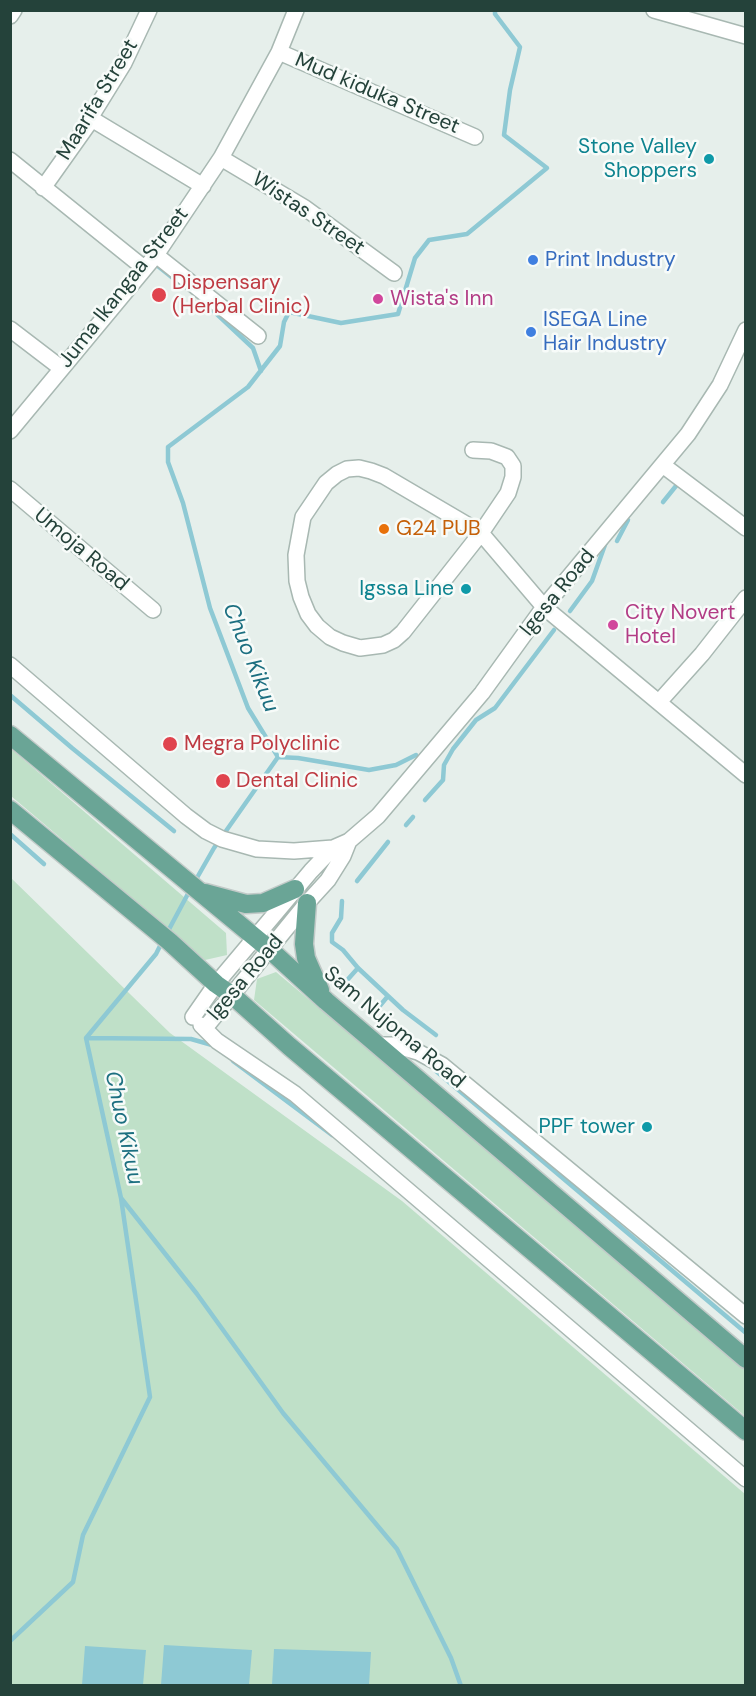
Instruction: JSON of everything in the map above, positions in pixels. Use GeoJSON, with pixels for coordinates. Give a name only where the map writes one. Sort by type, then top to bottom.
{"type":"FeatureCollection","features":[{"type":"Feature","properties":{"kind":"main road","name":"Sam Nujoma Road"},"geometry":{"type":"LineString","coordinates":[[10,735],[269,949],[746,1359]]}},
{"type":"Feature","properties":{"kind":"main road"},"geometry":{"type":"LineString","coordinates":[[10,810],[170,942],[216,984],[746,1431]]}},
{"type":"Feature","properties":{"kind":"main road"},"geometry":{"type":"LineString","coordinates":[[197,891],[246,904],[301,896],[306,958],[312,975],[327,1001]]}},
{"type":"Feature","properties":{"kind":"street"},"geometry":{"type":"LineString","coordinates":[[10,16],[14,10]]}},
{"type":"Feature","properties":{"kind":"street","name":"Maarifa Street"},"geometry":{"type":"LineString","coordinates":[[43,188],[75,146],[124,63],[149,10]]}},
{"type":"Feature","properties":{"kind":"street","name":"Juma Ikangaa Street"},"geometry":{"type":"LineString","coordinates":[[10,431],[156,255],[203,186],[222,158],[279,52],[296,10]]}},
{"type":"Feature","properties":{"kind":"street"},"geometry":{"type":"LineString","coordinates":[[654,10],[746,36]]}},
{"type":"Feature","properties":{"kind":"street","name":"Mud kiduka Street"},"geometry":{"type":"LineString","coordinates":[[279,52],[475,136]]}},
{"type":"Feature","properties":{"kind":"street"},"geometry":{"type":"LineString","coordinates":[[90,118],[203,186]]}},
{"type":"Feature","properties":{"kind":"street","name":"Wistas Street"},"geometry":{"type":"LineString","coordinates":[[222,158],[305,208],[394,273]]}},
{"type":"Feature","properties":{"kind":"street"},"geometry":{"type":"LineString","coordinates":[[10,160],[144,268]]}},
{"type":"Feature","properties":{"kind":"street"},"geometry":{"type":"LineString","coordinates":[[156,255],[258,336]]}},
{"type":"Feature","properties":{"kind":"street"},"geometry":{"type":"LineString","coordinates":[[10,329],[61,368]]}},
{"type":"Feature","properties":{"kind":"street","name":"Igesa Road"},"geometry":{"type":"LineString","coordinates":[[200,1023],[233,996],[269,949],[333,848],[349,841],[378,816],[482,693],[544,608],[664,466],[712,399],[746,330]]}},
{"type":"Feature","properties":{"kind":"street"},"geometry":{"type":"LineString","coordinates":[[473,450],[507,457],[513,466],[513,477],[508,493],[481,533],[403,632],[384,645],[360,648],[343,644],[317,626],[308,614],[297,580],[296,555],[303,517],[326,483],[337,474],[347,469],[359,468],[384,476],[481,533],[544,608],[746,776]]}},
{"type":"Feature","properties":{"kind":"street"},"geometry":{"type":"LineString","coordinates":[[664,466],[746,528]]}},
{"type":"Feature","properties":{"kind":"street","name":"Umoja Road"},"geometry":{"type":"LineString","coordinates":[[10,489],[153,610]]}},
{"type":"Feature","properties":{"kind":"street"},"geometry":{"type":"LineString","coordinates":[[659,702],[702,654],[746,598]]}},
{"type":"Feature","properties":{"kind":"street"},"geometry":{"type":"LineString","coordinates":[[10,665],[206,831],[222,839],[257,849],[294,851],[333,848]]}},
{"type":"Feature","properties":{"kind":"street","name":"Igesa Road"},"geometry":{"type":"LineString","coordinates":[[200,1023],[216,984],[255,938],[301,896],[328,879],[343,856],[349,841]]}},
{"type":"Feature","properties":{"kind":"street"},"geometry":{"type":"LineString","coordinates":[[200,1023],[206,1032],[225,1047],[294,1095],[746,1479]]}},
{"type":"Feature","properties":{"kind":"street"},"geometry":{"type":"LineString","coordinates":[[380,1045],[418,1052],[449,1070],[746,1316]]}},
{"type":"Feature","properties":{"kind":"green space"},"geometry":{"type":"Polygon","coordinates":[[[10,748],[226,933],[227,955],[205,960],[11,796],[10,748]]]}},
{"type":"Feature","properties":{"kind":"green space"},"geometry":{"type":"Polygon","coordinates":[[[10,877],[170,1033],[402,1201],[745,1494],[745,1685],[11,1685],[10,877]]]}},
{"type":"Feature","properties":{"kind":"green space"},"geometry":{"type":"Polygon","coordinates":[[[276,972],[745,1364],[745,1416],[254,1000],[257,979],[276,972]]]}},
{"type":"Feature","properties":{"kind":"water"},"geometry":{"type":"Polygon","coordinates":[[[164,1645],[252,1650],[249,1685],[161,1685],[164,1645]]]}},
{"type":"Feature","properties":{"kind":"water"},"geometry":{"type":"Polygon","coordinates":[[[85,1646],[146,1650],[143,1685],[82,1685],[85,1646]]]}},
{"type":"Feature","properties":{"kind":"water"},"geometry":{"type":"Polygon","coordinates":[[[274,1649],[371,1652],[369,1685],[272,1685],[274,1649]]]}},
{"type":"Feature","properties":{"kind":"waterway","name":"Chuo Kikuu"},"geometry":{"type":"LineString","coordinates":[[194,883],[214,848],[278,757],[248,708],[210,608],[183,503],[168,462],[168,447],[248,387],[280,346],[284,322],[289,312],[341,323],[398,314],[415,258],[429,240],[467,234],[547,168],[504,135],[510,90],[520,47],[495,14],[495,10]]}},
{"type":"Feature","properties":{"kind":"waterway"},"geometry":{"type":"LineString","coordinates":[[153,265],[154,263],[174,279]]}},
{"type":"Feature","properties":{"kind":"waterway"},"geometry":{"type":"LineString","coordinates":[[204,302],[253,348],[261,371]]}},
{"type":"Feature","properties":{"kind":"waterway"},"geometry":{"type":"LineString","coordinates":[[663,502],[680,481]]}},
{"type":"Feature","properties":{"kind":"waterway"},"geometry":{"type":"LineString","coordinates":[[617,541],[628,520]]}},
{"type":"Feature","properties":{"kind":"waterway"},"geometry":{"type":"LineString","coordinates":[[570,611],[592,581],[606,542]]}},
{"type":"Feature","properties":{"kind":"waterway"},"geometry":{"type":"LineString","coordinates":[[425,800],[443,780],[444,765],[453,749],[476,720],[495,708],[554,630]]}},
{"type":"Feature","properties":{"kind":"waterway"},"geometry":{"type":"LineString","coordinates":[[10,695],[174,831]]}},
{"type":"Feature","properties":{"kind":"waterway"},"geometry":{"type":"LineString","coordinates":[[278,757],[298,758],[369,770],[396,765],[416,755]]}},
{"type":"Feature","properties":{"kind":"waterway"},"geometry":{"type":"LineString","coordinates":[[406,825],[413,817]]}},
{"type":"Feature","properties":{"kind":"waterway"},"geometry":{"type":"LineString","coordinates":[[10,834],[44,864]]}},
{"type":"Feature","properties":{"kind":"waterway"},"geometry":{"type":"LineString","coordinates":[[357,881],[388,842]]}},
{"type":"Feature","properties":{"kind":"waterway","name":"Chuo Kikuu"},"geometry":{"type":"LineString","coordinates":[[167,933],[190,890]]}},
{"type":"Feature","properties":{"kind":"waterway"},"geometry":{"type":"LineString","coordinates":[[342,901],[341,918],[332,933],[332,942],[343,950],[358,968],[403,1010],[436,1035]]}},
{"type":"Feature","properties":{"kind":"waterway","name":"Chuo Kikuu"},"geometry":{"type":"LineString","coordinates":[[10,1641],[73,1582],[83,1535],[150,1397],[121,1198],[86,1038],[156,954],[163,940]]}},
{"type":"Feature","properties":{"kind":"waterway"},"geometry":{"type":"LineString","coordinates":[[341,987],[358,968]]}},
{"type":"Feature","properties":{"kind":"waterway"},"geometry":{"type":"LineString","coordinates":[[373,1014],[388,996]]}},
{"type":"Feature","properties":{"kind":"waterway"},"geometry":{"type":"LineString","coordinates":[[86,1038],[191,1039],[212,1045]]}},
{"type":"Feature","properties":{"kind":"waterway"},"geometry":{"type":"LineString","coordinates":[[233,1061],[332,1135]]}},
{"type":"Feature","properties":{"kind":"waterway"},"geometry":{"type":"LineString","coordinates":[[436,1071],[746,1333]]}},
{"type":"Feature","properties":{"kind":"waterway"},"geometry":{"type":"LineString","coordinates":[[121,1198],[197,1294],[283,1413],[397,1549],[451,1658],[461,1686]]}},
{"type":"Feature","properties":{"kind":"place","name":"Stone Valley Shoppers"},"geometry":{"type":"Point","coordinates":[709,159]}},
{"type":"Feature","properties":{"kind":"place","name":"Print Industry"},"geometry":{"type":"Point","coordinates":[533,260]}},
{"type":"Feature","properties":{"kind":"place","name":"Dispensary (Herbal Clinic)"},"geometry":{"type":"Point","coordinates":[159,295]}},
{"type":"Feature","properties":{"kind":"place","name":"Wista's Inn"},"geometry":{"type":"Point","coordinates":[378,299]}},
{"type":"Feature","properties":{"kind":"place","name":"ISEGA Line Hair Industry"},"geometry":{"type":"Point","coordinates":[531,332]}},
{"type":"Feature","properties":{"kind":"place","name":"G24 PUB"},"geometry":{"type":"Point","coordinates":[384,529]}},
{"type":"Feature","properties":{"kind":"place","name":"Igssa Line"},"geometry":{"type":"Point","coordinates":[466,589]}},
{"type":"Feature","properties":{"kind":"place","name":"City Novert Hotel"},"geometry":{"type":"Point","coordinates":[613,625]}},
{"type":"Feature","properties":{"kind":"place","name":"Megra Polyclinic"},"geometry":{"type":"Point","coordinates":[170,744]}},
{"type":"Feature","properties":{"kind":"place","name":"Dental Clinic"},"geometry":{"type":"Point","coordinates":[223,781]}},
{"type":"Feature","properties":{"kind":"place","name":"PPF tower"},"geometry":{"type":"Point","coordinates":[647,1127]}}]}
